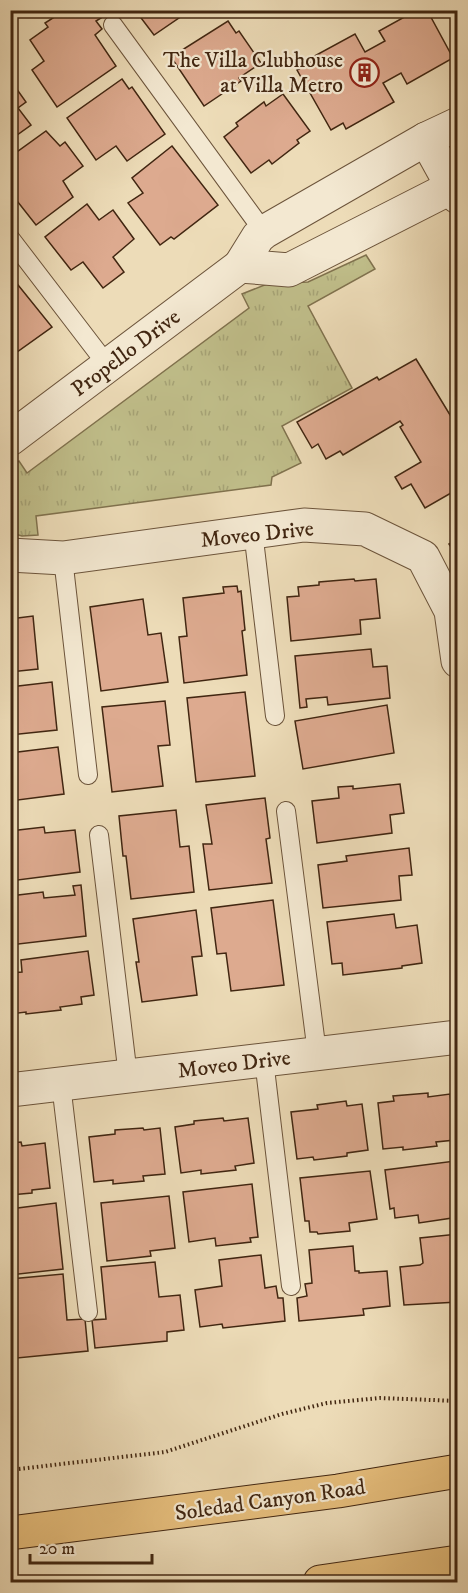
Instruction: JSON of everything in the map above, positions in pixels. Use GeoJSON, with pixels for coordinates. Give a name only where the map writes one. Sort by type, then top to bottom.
{"type":"FeatureCollection","features":[{"type":"Feature","properties":{"kind":"main road","name":"Soledad Canyon Road"},"geometry":{"type":"LineString","coordinates":[[10,1533],[338,1491],[458,1471]]}},
{"type":"Feature","properties":{"kind":"main road"},"geometry":{"type":"LineString","coordinates":[[320,1582],[458,1562]]}},
{"type":"Feature","properties":{"kind":"street","name":"Propello Drive"},"geometry":{"type":"LineString","coordinates":[[10,439],[240,266],[258,237],[264,232],[426,139],[458,124]]}},
{"type":"Feature","properties":{"kind":"street"},"geometry":{"type":"LineString","coordinates":[[240,266],[289,270],[456,189],[426,139]]}},
{"type":"Feature","properties":{"kind":"street","name":"Moveo Drive"},"geometry":{"type":"LineString","coordinates":[[10,555],[63,558],[304,525],[365,529],[423,557],[451,611],[458,661]]}},
{"type":"Feature","properties":{"kind":"street","name":"Moveo Drive"},"geometry":{"type":"LineString","coordinates":[[10,1090],[458,1037]]}},
{"type":"Feature","properties":{"kind":"lane"},"geometry":{"type":"LineString","coordinates":[[113,25],[264,232]]}},
{"type":"Feature","properties":{"kind":"lane"},"geometry":{"type":"LineString","coordinates":[[10,238],[108,366]]}},
{"type":"Feature","properties":{"kind":"lane"},"geometry":{"type":"LineString","coordinates":[[253,531],[275,716]]}},
{"type":"Feature","properties":{"kind":"lane"},"geometry":{"type":"LineString","coordinates":[[63,558],[88,775]]}},
{"type":"Feature","properties":{"kind":"lane"},"geometry":{"type":"LineString","coordinates":[[286,811],[317,1053]]}},
{"type":"Feature","properties":{"kind":"lane"},"geometry":{"type":"LineString","coordinates":[[99,835],[128,1076]]}},
{"type":"Feature","properties":{"kind":"lane"},"geometry":{"type":"LineString","coordinates":[[264,1060],[291,1286]]}},
{"type":"Feature","properties":{"kind":"lane"},"geometry":{"type":"LineString","coordinates":[[61,1084],[88,1312]]}},
{"type":"Feature","properties":{"kind":"path"},"geometry":{"type":"LineString","coordinates":[[10,1470],[165,1452],[282,1414],[327,1403],[380,1398],[458,1401]]}},
{"type":"Feature","properties":{"kind":"green space"},"geometry":{"type":"Polygon","coordinates":[[[366,255],[375,269],[308,306],[352,388],[282,426],[301,463],[272,477],[271,485],[36,516],[38,535],[22,536],[11,533],[10,467],[19,461],[27,473],[249,308],[242,294],[267,284],[308,282],[366,255]]]}},
{"type":"Feature","properties":{"kind":"building"},"geometry":{"type":"Polygon","coordinates":[[[70,10],[96,10],[101,18],[96,21],[102,29],[95,35],[116,66],[57,107],[32,70],[44,61],[30,40],[48,27],[45,23],[59,14],[61,17],[70,10]]]}},
{"type":"Feature","properties":{"kind":"building"},"geometry":{"type":"Polygon","coordinates":[[[135,10],[189,10],[189,11],[154,35],[135,10]]]}},
{"type":"Feature","properties":{"kind":"building","name":"The Villa Clubhouse at Villa Metro"},"geometry":{"type":"Polygon","coordinates":[[[417,10],[427,10],[453,58],[407,84],[401,73],[383,83],[394,102],[346,129],[343,123],[331,130],[297,70],[311,62],[309,59],[355,34],[365,52],[385,41],[379,31],[417,10]]]}},
{"type":"Feature","properties":{"kind":"building"},"geometry":{"type":"Polygon","coordinates":[[[228,21],[236,33],[239,31],[261,63],[239,78],[241,81],[204,106],[171,57],[228,21]]]}},
{"type":"Feature","properties":{"kind":"building"},"geometry":{"type":"Polygon","coordinates":[[[122,79],[129,89],[132,87],[165,134],[127,161],[116,146],[96,160],[67,118],[122,79]]]}},
{"type":"Feature","properties":{"kind":"building"},"geometry":{"type":"Polygon","coordinates":[[[11,81],[26,102],[18,108],[31,125],[10,140],[11,81]]]}},
{"type":"Feature","properties":{"kind":"building"},"geometry":{"type":"Polygon","coordinates":[[[283,94],[310,131],[297,140],[299,143],[272,164],[269,160],[251,173],[224,137],[238,126],[236,123],[264,102],[266,106],[283,94]]]}},
{"type":"Feature","properties":{"kind":"building"},"geometry":{"type":"Polygon","coordinates":[[[46,131],[60,146],[65,142],[83,166],[63,181],[73,197],[36,225],[10,192],[10,172],[15,169],[10,162],[10,157],[46,131]]]}},
{"type":"Feature","properties":{"kind":"building"},"geometry":{"type":"Polygon","coordinates":[[[172,146],[218,205],[174,239],[171,237],[160,245],[128,203],[143,193],[132,178],[172,146]]]}},
{"type":"Feature","properties":{"kind":"building"},"geometry":{"type":"Polygon","coordinates":[[[87,204],[99,220],[113,210],[134,239],[113,257],[124,272],[103,288],[83,262],[71,270],[45,237],[87,204]]]}},
{"type":"Feature","properties":{"kind":"building"},"geometry":{"type":"Polygon","coordinates":[[[10,275],[52,327],[10,357],[10,275]]]}},
{"type":"Feature","properties":{"kind":"building"},"geometry":{"type":"Polygon","coordinates":[[[416,359],[458,428],[458,489],[425,508],[411,484],[402,489],[395,477],[421,462],[400,427],[403,425],[400,421],[343,455],[340,451],[326,459],[318,444],[312,448],[297,422],[377,377],[379,380],[416,359]]]}},
{"type":"Feature","properties":{"kind":"building"},"geometry":{"type":"Polygon","coordinates":[[[458,539],[458,558],[449,544],[458,539]]]}},
{"type":"Feature","properties":{"kind":"building"},"geometry":{"type":"Polygon","coordinates":[[[354,579],[355,581],[376,579],[380,618],[360,620],[361,634],[291,641],[287,597],[299,596],[298,587],[319,585],[319,582],[354,579]]]}},
{"type":"Feature","properties":{"kind":"building"},"geometry":{"type":"Polygon","coordinates":[[[237,586],[238,592],[241,591],[245,630],[242,631],[247,675],[184,683],[179,637],[187,636],[183,598],[224,593],[223,587],[237,586]]]}},
{"type":"Feature","properties":{"kind":"building"},"geometry":{"type":"Polygon","coordinates":[[[143,599],[148,635],[161,633],[168,682],[101,691],[90,607],[143,599]]]}},
{"type":"Feature","properties":{"kind":"building"},"geometry":{"type":"Polygon","coordinates":[[[33,616],[38,669],[10,672],[10,619],[33,616]]]}},
{"type":"Feature","properties":{"kind":"building"},"geometry":{"type":"Polygon","coordinates":[[[371,649],[373,667],[387,666],[390,698],[328,705],[327,697],[306,699],[307,707],[300,708],[295,656],[371,649]]]}},
{"type":"Feature","properties":{"kind":"building"},"geometry":{"type":"Polygon","coordinates":[[[52,682],[57,730],[10,735],[10,687],[52,682]]]}},
{"type":"Feature","properties":{"kind":"building"},"geometry":{"type":"Polygon","coordinates":[[[245,692],[255,776],[196,782],[187,698],[245,692]]]}},
{"type":"Feature","properties":{"kind":"building"},"geometry":{"type":"Polygon","coordinates":[[[165,701],[170,745],[158,746],[163,786],[112,792],[102,707],[165,701]]]}},
{"type":"Feature","properties":{"kind":"building"},"geometry":{"type":"Polygon","coordinates":[[[387,705],[394,753],[303,769],[295,721],[387,705]]]}},
{"type":"Feature","properties":{"kind":"building"},"geometry":{"type":"Polygon","coordinates":[[[58,747],[64,794],[10,801],[10,753],[58,747]]]}},
{"type":"Feature","properties":{"kind":"building"},"geometry":{"type":"Polygon","coordinates":[[[400,784],[404,813],[390,815],[392,833],[317,843],[312,801],[339,798],[338,787],[353,786],[353,789],[400,784]]]}},
{"type":"Feature","properties":{"kind":"building"},"geometry":{"type":"Polygon","coordinates":[[[265,798],[270,838],[266,839],[272,883],[209,890],[203,844],[212,844],[206,805],[265,798]]]}},
{"type":"Feature","properties":{"kind":"building"},"geometry":{"type":"Polygon","coordinates":[[[176,810],[180,847],[189,846],[194,892],[131,899],[119,816],[176,810]]]}},
{"type":"Feature","properties":{"kind":"building"},"geometry":{"type":"Polygon","coordinates":[[[44,827],[45,833],[75,830],[80,872],[10,881],[10,831],[44,827]]]}},
{"type":"Feature","properties":{"kind":"building"},"geometry":{"type":"Polygon","coordinates":[[[409,848],[412,875],[399,876],[401,900],[323,908],[318,865],[347,861],[346,856],[409,848]]]}},
{"type":"Feature","properties":{"kind":"building"},"geometry":{"type":"Polygon","coordinates":[[[81,885],[86,936],[10,945],[10,896],[43,892],[44,898],[75,895],[73,886],[81,885]]]}},
{"type":"Feature","properties":{"kind":"building"},"geometry":{"type":"Polygon","coordinates":[[[273,900],[284,985],[231,991],[226,953],[217,954],[211,908],[273,900]]]}},
{"type":"Feature","properties":{"kind":"building"},"geometry":{"type":"Polygon","coordinates":[[[196,910],[202,956],[192,957],[197,995],[142,1002],[133,919],[196,910]]]}},
{"type":"Feature","properties":{"kind":"building"},"geometry":{"type":"Polygon","coordinates":[[[394,914],[396,928],[417,925],[422,963],[402,966],[402,968],[343,975],[342,963],[332,964],[327,922],[394,914]]]}},
{"type":"Feature","properties":{"kind":"building"},"geometry":{"type":"Polygon","coordinates":[[[88,951],[94,995],[81,997],[82,1004],[60,1007],[61,1010],[10,1014],[10,973],[22,972],[21,960],[88,951]]]}},
{"type":"Feature","properties":{"kind":"building"},"geometry":{"type":"Polygon","coordinates":[[[428,1093],[428,1097],[450,1094],[455,1140],[436,1142],[437,1146],[403,1150],[403,1147],[383,1149],[378,1103],[394,1101],[393,1096],[428,1093]]]}},
{"type":"Feature","properties":{"kind":"building"},"geometry":{"type":"Polygon","coordinates":[[[346,1101],[347,1106],[362,1104],[368,1150],[347,1153],[347,1156],[314,1160],[313,1157],[297,1159],[291,1112],[318,1109],[317,1105],[346,1101]]]}},
{"type":"Feature","properties":{"kind":"building"},"geometry":{"type":"Polygon","coordinates":[[[223,1118],[224,1121],[248,1118],[254,1163],[235,1166],[236,1170],[201,1174],[201,1170],[181,1173],[175,1127],[194,1124],[194,1121],[223,1118]]]}},
{"type":"Feature","properties":{"kind":"building"},"geometry":{"type":"Polygon","coordinates":[[[143,1128],[144,1130],[160,1128],[165,1174],[143,1176],[144,1181],[113,1184],[113,1180],[94,1182],[89,1137],[115,1134],[115,1130],[143,1128]]]}},
{"type":"Feature","properties":{"kind":"building"},"geometry":{"type":"Polygon","coordinates":[[[21,1142],[22,1146],[45,1143],[50,1188],[32,1190],[32,1193],[10,1195],[10,1143],[21,1142]]]}},
{"type":"Feature","properties":{"kind":"building"},"geometry":{"type":"Polygon","coordinates":[[[455,1161],[458,1215],[419,1223],[418,1215],[395,1218],[394,1208],[390,1209],[385,1170],[455,1161]]]}},
{"type":"Feature","properties":{"kind":"building"},"geometry":{"type":"Polygon","coordinates":[[[370,1171],[377,1219],[349,1223],[350,1231],[318,1234],[310,1232],[309,1221],[305,1221],[300,1178],[370,1171]]]}},
{"type":"Feature","properties":{"kind":"building"},"geometry":{"type":"Polygon","coordinates":[[[252,1184],[258,1237],[250,1238],[251,1242],[216,1246],[215,1238],[189,1242],[183,1192],[252,1184]]]}},
{"type":"Feature","properties":{"kind":"building"},"geometry":{"type":"Polygon","coordinates":[[[169,1196],[175,1248],[150,1251],[151,1256],[107,1261],[101,1203],[169,1196]]]}},
{"type":"Feature","properties":{"kind":"building"},"geometry":{"type":"Polygon","coordinates":[[[56,1203],[63,1269],[10,1275],[10,1209],[56,1203]]]}},
{"type":"Feature","properties":{"kind":"building"},"geometry":{"type":"Polygon","coordinates":[[[458,1234],[458,1302],[404,1305],[400,1267],[423,1263],[420,1238],[458,1234]]]}},
{"type":"Feature","properties":{"kind":"building"},"geometry":{"type":"Polygon","coordinates":[[[353,1246],[355,1271],[359,1273],[387,1271],[390,1306],[363,1309],[364,1315],[299,1321],[297,1298],[307,1296],[305,1284],[312,1283],[309,1250],[353,1246]]]}},
{"type":"Feature","properties":{"kind":"building"},"geometry":{"type":"Polygon","coordinates":[[[261,1255],[265,1288],[276,1286],[278,1298],[283,1298],[285,1321],[223,1328],[222,1324],[200,1327],[195,1290],[222,1286],[219,1260],[261,1255]]]}},
{"type":"Feature","properties":{"kind":"building"},"geometry":{"type":"Polygon","coordinates":[[[155,1262],[159,1297],[180,1295],[184,1330],[167,1332],[167,1341],[95,1348],[92,1320],[106,1319],[101,1267],[155,1262]]]}},
{"type":"Feature","properties":{"kind":"building"},"geometry":{"type":"Polygon","coordinates":[[[63,1274],[67,1320],[85,1319],[88,1351],[17,1358],[16,1350],[10,1350],[10,1316],[14,1316],[10,1279],[63,1274]]]}},
{"type":"Feature","properties":{"kind":"place","name":"The Villa Clubhouse at Villa Metro"},"geometry":{"type":"Point","coordinates":[364,72]}}]}
